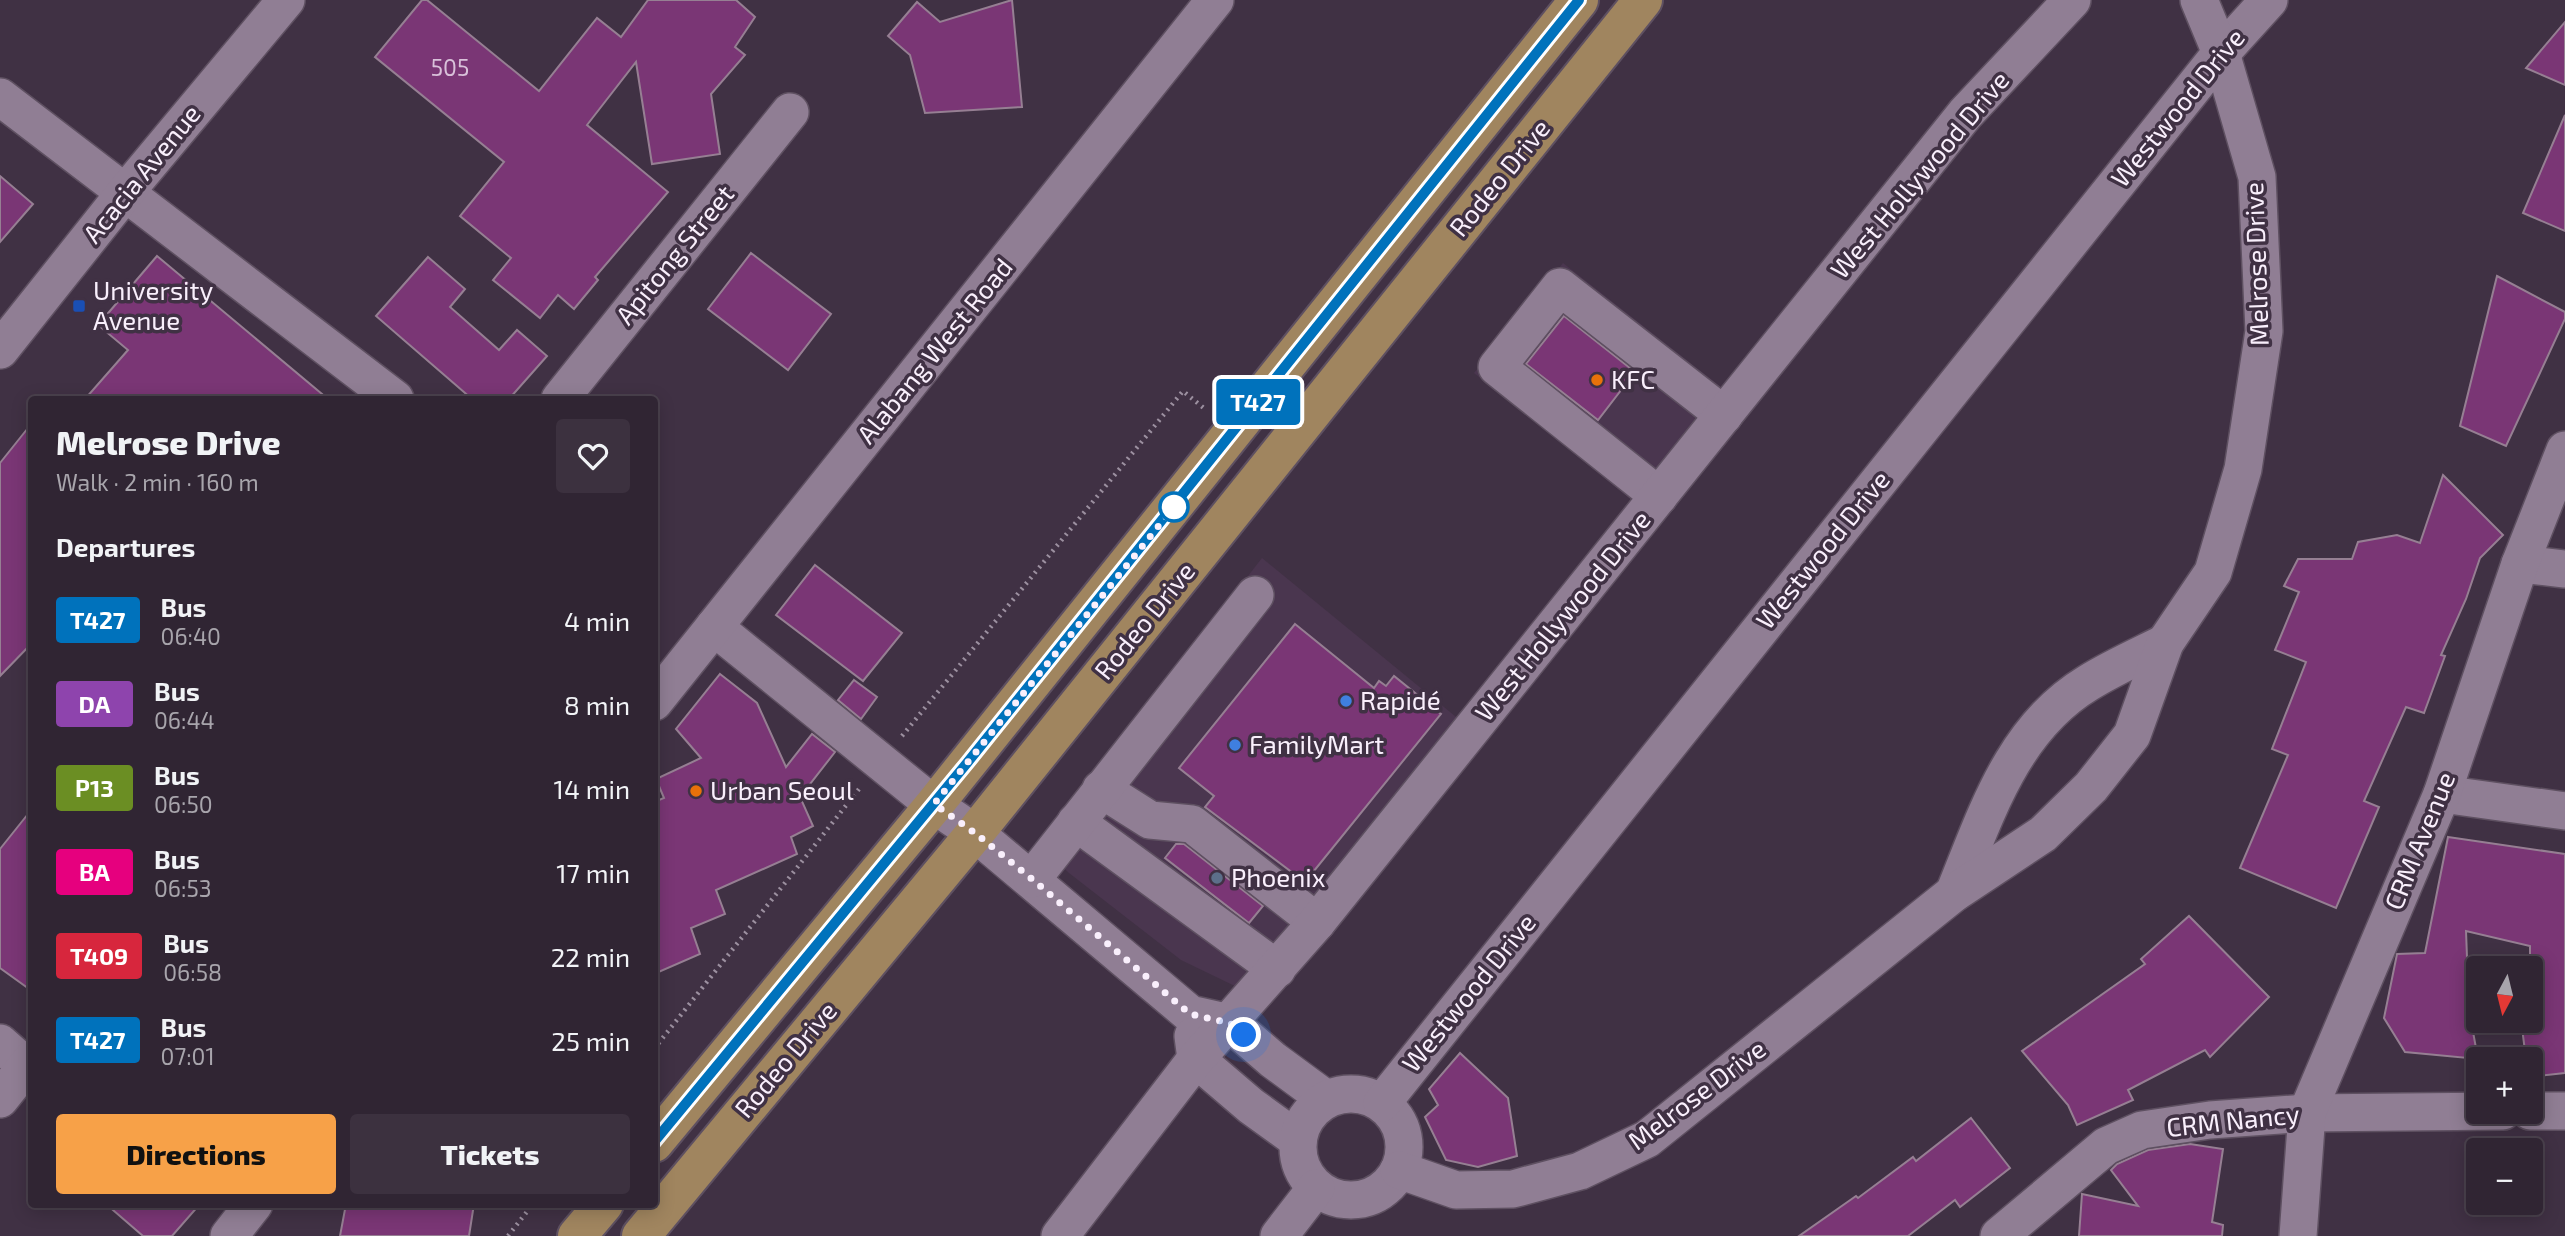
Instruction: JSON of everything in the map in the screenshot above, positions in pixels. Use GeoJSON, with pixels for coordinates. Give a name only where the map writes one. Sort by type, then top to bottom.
{"type":"FeatureCollection","features":[{"type":"Feature","properties":{"kind":"main road","name":"Rodeo Drive"},"geometry":{"type":"LineString","coordinates":[[658,1138],[934,804],[1579,0]]}},
{"type":"Feature","properties":{"kind":"main road","name":"Rodeo Drive"},"geometry":{"type":"LineString","coordinates":[[641,1236],[975,833],[1643,0]]}},
{"type":"Feature","properties":{"kind":"main road"},"geometry":{"type":"LineString","coordinates":[[577,1236],[601,1208]]}},
{"type":"Feature","properties":{"kind":"street","name":"Acacia Avenue"},"geometry":{"type":"LineString","coordinates":[[0,350],[124,194],[286,0]]}},
{"type":"Feature","properties":{"kind":"street","name":"Alabang West Road"},"geometry":{"type":"LineString","coordinates":[[658,697],[1215,0]]}},
{"type":"Feature","properties":{"kind":"street","name":"West Hollywood Drive"},"geometry":{"type":"LineString","coordinates":[[1060,1236],[1196,1059],[1317,922],[1965,114],[2071,0]]}},
{"type":"Feature","properties":{"kind":"street","name":"Melrose Drive"},"geometry":{"type":"LineString","coordinates":[[1399,1170],[1456,1190],[1513,1189],[1580,1171],[1647,1139],[1954,893],[2043,834],[2091,787],[2132,735],[2165,643],[2213,572],[2243,469],[2264,331],[2257,177],[2221,53],[2199,0]]}},
{"type":"Feature","properties":{"kind":"street","name":"Westwood Drive"},"geometry":{"type":"LineString","coordinates":[[1382,1103],[2221,53],[2269,0]]}},
{"type":"Feature","properties":{"kind":"street"},"geometry":{"type":"LineString","coordinates":[[0,97],[391,396]]}},
{"type":"Feature","properties":{"kind":"street","name":"Apitong Street"},"geometry":{"type":"LineString","coordinates":[[561,396],[790,112]]}},
{"type":"Feature","properties":{"kind":"street"},"geometry":{"type":"LineString","coordinates":[[1659,496],[1497,367],[1560,287],[1724,415]]}},
{"type":"Feature","properties":{"kind":"street","name":"CRM Avenue"},"geometry":{"type":"LineString","coordinates":[[2298,1236],[2307,1114],[2442,794],[2521,564],[2565,450]]}},
{"type":"Feature","properties":{"kind":"street"},"geometry":{"type":"LineString","coordinates":[[2521,564],[2565,569]]}},
{"type":"Feature","properties":{"kind":"street"},"geometry":{"type":"LineString","coordinates":[[1032,879],[1255,595]]}},
{"type":"Feature","properties":{"kind":"street"},"geometry":{"type":"LineString","coordinates":[[714,628],[1032,879],[1190,1014],[1230,1023],[1273,1060],[1326,1099]]}},
{"type":"Feature","properties":{"kind":"street","name":"Melrose Drive"},"geometry":{"type":"LineString","coordinates":[[1954,893],[1994,796],[2016,754],[2044,718],[2087,683],[2165,643]]}},
{"type":"Feature","properties":{"kind":"street"},"geometry":{"type":"LineString","coordinates":[[1101,789],[1150,820],[1192,824],[1317,922]]}},
{"type":"Feature","properties":{"kind":"street"},"geometry":{"type":"LineString","coordinates":[[2442,794],[2565,811]]}},
{"type":"Feature","properties":{"kind":"street"},"geometry":{"type":"LineString","coordinates":[[1076,822],[1276,969]]}},
{"type":"Feature","properties":{"kind":"street"},"geometry":{"type":"LineString","coordinates":[[1190,1014],[1196,1059],[1251,1106],[1298,1140]]}},
{"type":"Feature","properties":{"kind":"street"},"geometry":{"type":"LineString","coordinates":[[0,1099],[19,1056]]}},
{"type":"Feature","properties":{"kind":"street"},"geometry":{"type":"LineString","coordinates":[[1344,1094],[1364,1095],[1382,1103],[1395,1116],[1403,1134],[1404,1152],[1399,1170],[1390,1184],[1362,1199],[1330,1196],[1316,1188],[1302,1166],[1298,1140],[1302,1124],[1312,1110],[1326,1099],[1344,1094]]}},
{"type":"Feature","properties":{"kind":"street"},"geometry":{"type":"LineString","coordinates":[[2543,1111],[2565,1111]]}},
{"type":"Feature","properties":{"kind":"street","name":"CRM Nancy"},"geometry":{"type":"LineString","coordinates":[[1999,1236],[2106,1146],[2142,1130],[2210,1120],[2307,1114],[2466,1112]]}},
{"type":"Feature","properties":{"kind":"street"},"geometry":{"type":"LineString","coordinates":[[1279,1236],[1316,1188]]}},
{"type":"Feature","properties":{"kind":"street"},"geometry":{"type":"LineString","coordinates":[[229,1236],[251,1208]]}},
{"type":"Feature","properties":{"kind":"path"},"geometry":{"type":"LineString","coordinates":[[658,1044],[881,761],[1183,391],[1233,433]]}},
{"type":"Feature","properties":{"kind":"path"},"geometry":{"type":"LineString","coordinates":[[508,1236],[530,1208]]}},
{"type":"Feature","properties":{"kind":"shaded area","name":"KFC"},"geometry":{"type":"Polygon","coordinates":[[[1563,263],[1721,387],[1633,501],[1474,373],[1563,263]]]}},
{"type":"Feature","properties":{"kind":"shaded area"},"geometry":{"type":"Polygon","coordinates":[[[1262,558],[1461,721],[1239,988],[1181,960],[1069,873],[1044,850],[1042,841],[1262,558]]]}},
{"type":"Feature","properties":{"kind":"building"},"geometry":{"type":"Polygon","coordinates":[[[422,0],[427,0],[539,91],[597,18],[621,37],[648,0],[736,0],[755,17],[735,47],[745,55],[711,94],[720,154],[652,164],[636,62],[587,125],[668,192],[595,277],[598,280],[574,309],[558,295],[540,318],[493,280],[511,258],[460,216],[504,162],[375,57],[422,0]]]}},
{"type":"Feature","properties":{"kind":"building"},"geometry":{"type":"Polygon","coordinates":[[[1012,0],[1022,107],[925,113],[910,55],[888,36],[917,2],[940,22],[1012,0]]]}},
{"type":"Feature","properties":{"kind":"building"},"geometry":{"type":"Polygon","coordinates":[[[2565,22],[2565,85],[2526,68],[2565,22]]]}},
{"type":"Feature","properties":{"kind":"building"},"geometry":{"type":"Polygon","coordinates":[[[2565,115],[2565,231],[2523,213],[2565,115]]]}},
{"type":"Feature","properties":{"kind":"building"},"geometry":{"type":"Polygon","coordinates":[[[0,176],[33,204],[0,242],[0,176]]]}},
{"type":"Feature","properties":{"kind":"building"},"geometry":{"type":"Polygon","coordinates":[[[751,253],[831,314],[788,370],[708,309],[751,253]]]}},
{"type":"Feature","properties":{"kind":"building"},"geometry":{"type":"Polygon","coordinates":[[[157,256],[324,396],[88,396],[128,350],[98,325],[157,256]]]}},
{"type":"Feature","properties":{"kind":"building"},"geometry":{"type":"Polygon","coordinates":[[[428,257],[465,289],[450,307],[499,350],[517,330],[547,356],[512,396],[469,396],[376,316],[428,257]]]}},
{"type":"Feature","properties":{"kind":"building"},"geometry":{"type":"Polygon","coordinates":[[[2497,276],[2565,312],[2565,319],[2506,446],[2460,426],[2497,276]]]}},
{"type":"Feature","properties":{"kind":"building"},"geometry":{"type":"Polygon","coordinates":[[[1564,316],[1635,372],[1598,420],[1526,364],[1564,316]]]}},
{"type":"Feature","properties":{"kind":"building"},"geometry":{"type":"Polygon","coordinates":[[[28,428],[28,647],[0,676],[0,463],[28,428]]]}},
{"type":"Feature","properties":{"kind":"building"},"geometry":{"type":"Polygon","coordinates":[[[2443,475],[2503,535],[2480,558],[2466,599],[2441,655],[2445,656],[2424,713],[2406,707],[2364,801],[2379,807],[2336,908],[2240,868],[2288,755],[2272,749],[2306,662],[2275,650],[2299,592],[2284,586],[2298,559],[2352,559],[2358,542],[2397,535],[2420,543],[2443,475]]]}},
{"type":"Feature","properties":{"kind":"building"},"geometry":{"type":"Polygon","coordinates":[[[815,565],[902,633],[863,681],[776,615],[815,565]]]}},
{"type":"Feature","properties":{"kind":"building"},"geometry":{"type":"Polygon","coordinates":[[[1295,624],[1374,688],[1379,681],[1386,686],[1394,676],[1441,714],[1305,882],[1205,807],[1214,796],[1179,768],[1295,624]]]}},
{"type":"Feature","properties":{"kind":"building"},"geometry":{"type":"Polygon","coordinates":[[[720,674],[757,703],[786,767],[812,734],[835,752],[800,797],[813,826],[791,837],[797,854],[716,890],[725,914],[691,928],[700,954],[658,972],[658,800],[664,798],[658,778],[701,758],[676,729],[720,674]]]}},
{"type":"Feature","properties":{"kind":"building"},"geometry":{"type":"Polygon","coordinates":[[[854,680],[877,697],[861,719],[838,700],[854,680]]]}},
{"type":"Feature","properties":{"kind":"building"},"geometry":{"type":"Polygon","coordinates":[[[28,814],[28,988],[0,968],[0,849],[28,814]]]}},
{"type":"Feature","properties":{"kind":"building"},"geometry":{"type":"Polygon","coordinates":[[[2448,837],[2565,854],[2565,1073],[2543,1076],[2543,1047],[2524,1047],[2523,1033],[2543,1033],[2543,956],[2530,956],[2530,946],[2466,931],[2466,1033],[2473,1033],[2476,1047],[2466,1047],[2466,1058],[2405,1052],[2384,1018],[2397,954],[2425,953],[2448,837]]]}},
{"type":"Feature","properties":{"kind":"building","name":"Phoenix"},"geometry":{"type":"Polygon","coordinates":[[[1176,844],[1184,844],[1263,906],[1249,923],[1165,858],[1176,844]]]}},
{"type":"Feature","properties":{"kind":"building"},"geometry":{"type":"Polygon","coordinates":[[[2189,916],[2269,997],[2210,1057],[2205,1050],[2128,1090],[2133,1100],[2077,1125],[2068,1105],[2022,1051],[2145,964],[2141,959],[2189,916]]]}},
{"type":"Feature","properties":{"kind":"building"},"geometry":{"type":"Polygon","coordinates":[[[1460,1053],[1508,1098],[1517,1156],[1478,1167],[1446,1160],[1425,1117],[1438,1105],[1429,1089],[1460,1053]]]}},
{"type":"Feature","properties":{"kind":"building"},"geometry":{"type":"Polygon","coordinates":[[[1971,1118],[2010,1168],[1960,1207],[1955,1200],[1908,1236],[1799,1236],[1856,1196],[1858,1198],[1913,1157],[1916,1161],[1971,1118]]]}},
{"type":"Feature","properties":{"kind":"building"},"geometry":{"type":"Polygon","coordinates":[[[2190,1144],[2223,1149],[2212,1222],[2223,1225],[2222,1236],[2079,1236],[2082,1194],[2138,1206],[2111,1170],[2117,1164],[2148,1150],[2190,1144]]]}},
{"type":"Feature","properties":{"kind":"building"},"geometry":{"type":"Polygon","coordinates":[[[111,1208],[196,1208],[172,1236],[143,1236],[111,1208]]]}},
{"type":"Feature","properties":{"kind":"building"},"geometry":{"type":"Polygon","coordinates":[[[345,1208],[473,1208],[469,1236],[340,1236],[345,1208]]]}},
{"type":"Feature","properties":{"kind":"bus line","name":"T427"},"geometry":{"type":"LineString","coordinates":[[658,1137],[967,763],[1579,0]]}},
{"type":"Feature","properties":{"kind":"place","name":"University Avenue"},"geometry":{"type":"Point","coordinates":[79,306]}},
{"type":"Feature","properties":{"kind":"place","name":"KFC"},"geometry":{"type":"Point","coordinates":[1597,380]}},
{"type":"Feature","properties":{"kind":"place","name":"Rapidé"},"geometry":{"type":"Point","coordinates":[1346,701]}},
{"type":"Feature","properties":{"kind":"place","name":"FamilyMart"},"geometry":{"type":"Point","coordinates":[1235,745]}},
{"type":"Feature","properties":{"kind":"place","name":"Urban Seoul"},"geometry":{"type":"Point","coordinates":[696,791]}},
{"type":"Feature","properties":{"kind":"place","name":"Phoenix"},"geometry":{"type":"Point","coordinates":[1217,878]}},
{"type":"Feature","properties":{"kind":"route"},"geometry":{"type":"LineString","coordinates":[[1174,507],[934,804],[1032,879],[1190,1014],[1230,1023],[1244,1035]]}}]}
